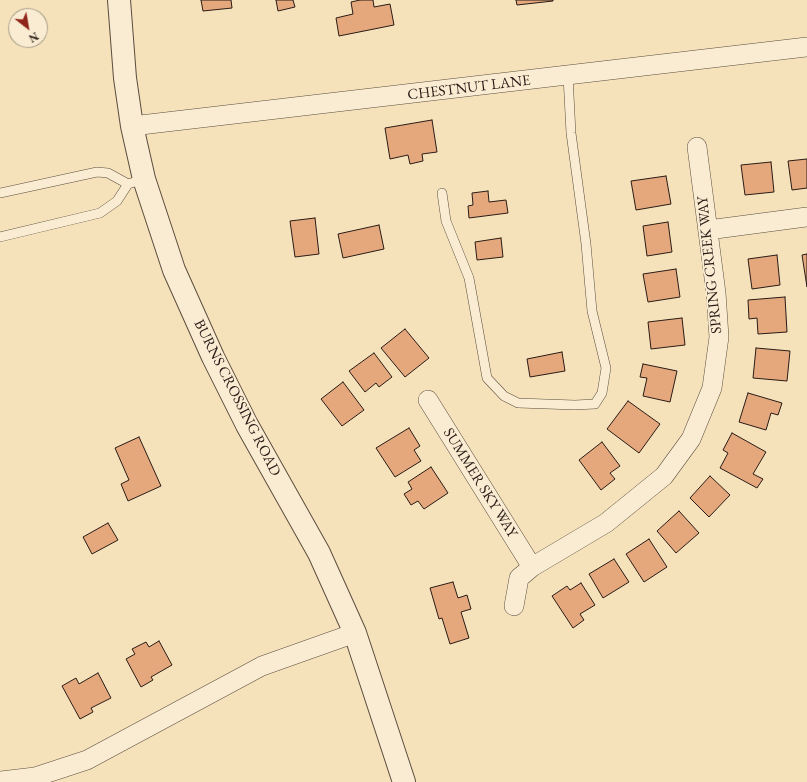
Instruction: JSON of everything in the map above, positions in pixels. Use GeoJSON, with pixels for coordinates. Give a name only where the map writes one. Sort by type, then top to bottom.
{"type":"FeatureCollection","features":[{"type":"Feature","properties":{"kind":"street","name":"BURNS CROSSING ROAD"},"geometry":{"type":"LineString","coordinates":[[119,0],[125,78],[132,126],[136,182],[213,357],[247,425],[319,553],[355,633],[404,782]]}},
{"type":"Feature","properties":{"kind":"street","name":"CHESTNUT LANE"},"geometry":{"type":"LineString","coordinates":[[132,126],[807,47]]}},
{"type":"Feature","properties":{"kind":"street","name":"SPRING CREEK WAY"},"geometry":{"type":"LineString","coordinates":[[514,606],[519,578],[532,567],[606,523],[664,476],[691,439],[712,388],[719,337],[716,293],[697,147]]}},
{"type":"Feature","properties":{"kind":"street"},"geometry":{"type":"LineString","coordinates":[[708,230],[807,217]]}},
{"type":"Feature","properties":{"kind":"street","name":"SUMMER SKY WAY"},"geometry":{"type":"LineString","coordinates":[[428,400],[532,567]]}},
{"type":"Feature","properties":{"kind":"street"},"geometry":{"type":"LineString","coordinates":[[0,781],[35,777],[87,760],[262,666],[355,633]]}},
{"type":"Feature","properties":{"kind":"lane"},"geometry":{"type":"LineString","coordinates":[[442,193],[446,221],[469,278],[487,378],[504,396],[518,403],[575,406],[595,404],[602,393],[606,368],[592,310],[586,244],[571,133],[568,76]]}},
{"type":"Feature","properties":{"kind":"lane"},"geometry":{"type":"LineString","coordinates":[[0,193],[97,172],[108,173],[136,182],[117,201],[100,213],[0,237]]}},
{"type":"Feature","properties":{"kind":"building"},"geometry":{"type":"Polygon","coordinates":[[[201,0],[231,0],[232,8],[203,11],[201,0]]]}},
{"type":"Feature","properties":{"kind":"building"},"geometry":{"type":"Polygon","coordinates":[[[276,0],[293,0],[295,7],[278,11],[276,0]]]}},
{"type":"Feature","properties":{"kind":"building"},"geometry":{"type":"Polygon","coordinates":[[[373,0],[374,7],[390,4],[394,25],[339,36],[336,18],[353,14],[351,2],[373,0]]]}},
{"type":"Feature","properties":{"kind":"building"},"geometry":{"type":"Polygon","coordinates":[[[516,0],[553,0],[553,1],[517,5],[516,0]]]}},
{"type":"Feature","properties":{"kind":"building"},"geometry":{"type":"Polygon","coordinates":[[[432,120],[437,152],[422,154],[423,161],[410,164],[408,155],[390,159],[385,128],[432,120]]]}},
{"type":"Feature","properties":{"kind":"building"},"geometry":{"type":"Polygon","coordinates":[[[807,159],[807,188],[792,190],[788,161],[807,159]]]}},
{"type":"Feature","properties":{"kind":"building"},"geometry":{"type":"Polygon","coordinates":[[[771,162],[774,192],[745,195],[741,165],[771,162]]]}},
{"type":"Feature","properties":{"kind":"building"},"geometry":{"type":"Polygon","coordinates":[[[666,176],[671,204],[636,210],[631,181],[666,176]]]}},
{"type":"Feature","properties":{"kind":"building"},"geometry":{"type":"Polygon","coordinates":[[[488,191],[489,202],[506,200],[508,213],[469,218],[468,206],[473,205],[472,193],[488,191]]]}},
{"type":"Feature","properties":{"kind":"building"},"geometry":{"type":"Polygon","coordinates":[[[315,218],[319,254],[295,257],[290,221],[315,218]]]}},
{"type":"Feature","properties":{"kind":"building"},"geometry":{"type":"Polygon","coordinates":[[[668,222],[672,252],[647,256],[643,226],[668,222]]]}},
{"type":"Feature","properties":{"kind":"building"},"geometry":{"type":"Polygon","coordinates":[[[379,225],[384,249],[343,258],[338,234],[379,225]]]}},
{"type":"Feature","properties":{"kind":"building"},"geometry":{"type":"Polygon","coordinates":[[[501,238],[503,257],[477,260],[475,242],[501,238]]]}},
{"type":"Feature","properties":{"kind":"building"},"geometry":{"type":"Polygon","coordinates":[[[807,254],[807,287],[802,255],[807,254]]]}},
{"type":"Feature","properties":{"kind":"building"},"geometry":{"type":"Polygon","coordinates":[[[777,255],[780,285],[752,289],[748,259],[777,255]]]}},
{"type":"Feature","properties":{"kind":"building"},"geometry":{"type":"Polygon","coordinates":[[[676,269],[680,297],[648,302],[643,274],[676,269]]]}},
{"type":"Feature","properties":{"kind":"building"},"geometry":{"type":"Polygon","coordinates":[[[785,297],[787,332],[758,334],[757,318],[749,319],[748,300],[785,297]]]}},
{"type":"Feature","properties":{"kind":"building"},"geometry":{"type":"Polygon","coordinates":[[[682,318],[685,345],[651,349],[648,322],[682,318]]]}},
{"type":"Feature","properties":{"kind":"building"},"geometry":{"type":"Polygon","coordinates":[[[405,329],[429,358],[405,377],[381,348],[405,329]]]}},
{"type":"Feature","properties":{"kind":"building"},"geometry":{"type":"Polygon","coordinates":[[[756,348],[790,351],[787,381],[753,378],[756,348]]]}},
{"type":"Feature","properties":{"kind":"building"},"geometry":{"type":"Polygon","coordinates":[[[562,352],[565,371],[530,377],[527,359],[562,352]]]}},
{"type":"Feature","properties":{"kind":"building"},"geometry":{"type":"Polygon","coordinates":[[[374,353],[392,377],[379,387],[376,383],[365,392],[349,371],[374,353]]]}},
{"type":"Feature","properties":{"kind":"building"},"geometry":{"type":"Polygon","coordinates":[[[643,364],[677,371],[670,402],[643,396],[647,378],[640,377],[643,364]]]}},
{"type":"Feature","properties":{"kind":"building"},"geometry":{"type":"Polygon","coordinates":[[[343,382],[364,410],[342,426],[321,399],[343,382]]]}},
{"type":"Feature","properties":{"kind":"building"},"geometry":{"type":"Polygon","coordinates":[[[748,393],[782,403],[778,415],[771,413],[766,430],[739,422],[748,393]]]}},
{"type":"Feature","properties":{"kind":"building"},"geometry":{"type":"Polygon","coordinates":[[[628,401],[660,424],[639,453],[607,429],[628,401]]]}},
{"type":"Feature","properties":{"kind":"building"},"geometry":{"type":"Polygon","coordinates":[[[409,428],[420,446],[414,450],[421,461],[395,477],[376,448],[409,428]]]}},
{"type":"Feature","properties":{"kind":"building"},"geometry":{"type":"Polygon","coordinates":[[[732,433],[766,452],[753,474],[763,479],[757,488],[720,468],[728,453],[723,450],[732,433]]]}},
{"type":"Feature","properties":{"kind":"building"},"geometry":{"type":"Polygon","coordinates":[[[139,437],[161,486],[128,501],[121,484],[129,480],[115,448],[139,437]]]}},
{"type":"Feature","properties":{"kind":"building"},"geometry":{"type":"Polygon","coordinates":[[[602,442],[620,466],[610,473],[615,479],[601,490],[579,460],[602,442]]]}},
{"type":"Feature","properties":{"kind":"building"},"geometry":{"type":"Polygon","coordinates":[[[431,467],[448,493],[424,509],[418,501],[411,505],[404,494],[412,489],[408,482],[431,467]]]}},
{"type":"Feature","properties":{"kind":"building"},"geometry":{"type":"Polygon","coordinates":[[[710,476],[730,495],[709,517],[690,498],[710,476]]]}},
{"type":"Feature","properties":{"kind":"building"},"geometry":{"type":"Polygon","coordinates":[[[679,511],[699,533],[676,553],[657,531],[679,511]]]}},
{"type":"Feature","properties":{"kind":"building"},"geometry":{"type":"Polygon","coordinates":[[[108,523],[118,540],[92,554],[83,537],[108,523]]]}},
{"type":"Feature","properties":{"kind":"building"},"geometry":{"type":"Polygon","coordinates":[[[649,539],[667,567],[644,582],[626,554],[649,539]]]}},
{"type":"Feature","properties":{"kind":"building"},"geometry":{"type":"Polygon","coordinates":[[[614,559],[629,582],[603,598],[589,574],[614,559]]]}},
{"type":"Feature","properties":{"kind":"building"},"geometry":{"type":"Polygon","coordinates":[[[453,582],[458,598],[467,595],[471,609],[461,612],[469,638],[450,644],[442,618],[439,619],[430,588],[453,582]]]}},
{"type":"Feature","properties":{"kind":"building"},"geometry":{"type":"Polygon","coordinates":[[[581,583],[595,605],[580,614],[584,620],[573,628],[552,596],[567,586],[570,590],[581,583]]]}},
{"type":"Feature","properties":{"kind":"building"},"geometry":{"type":"Polygon","coordinates":[[[159,641],[172,665],[151,677],[153,680],[141,687],[126,659],[135,654],[132,649],[146,642],[149,647],[159,641]]]}},
{"type":"Feature","properties":{"kind":"building"},"geometry":{"type":"Polygon","coordinates":[[[98,673],[111,698],[91,708],[93,712],[80,719],[62,686],[76,678],[79,684],[98,673]]]}}]}
